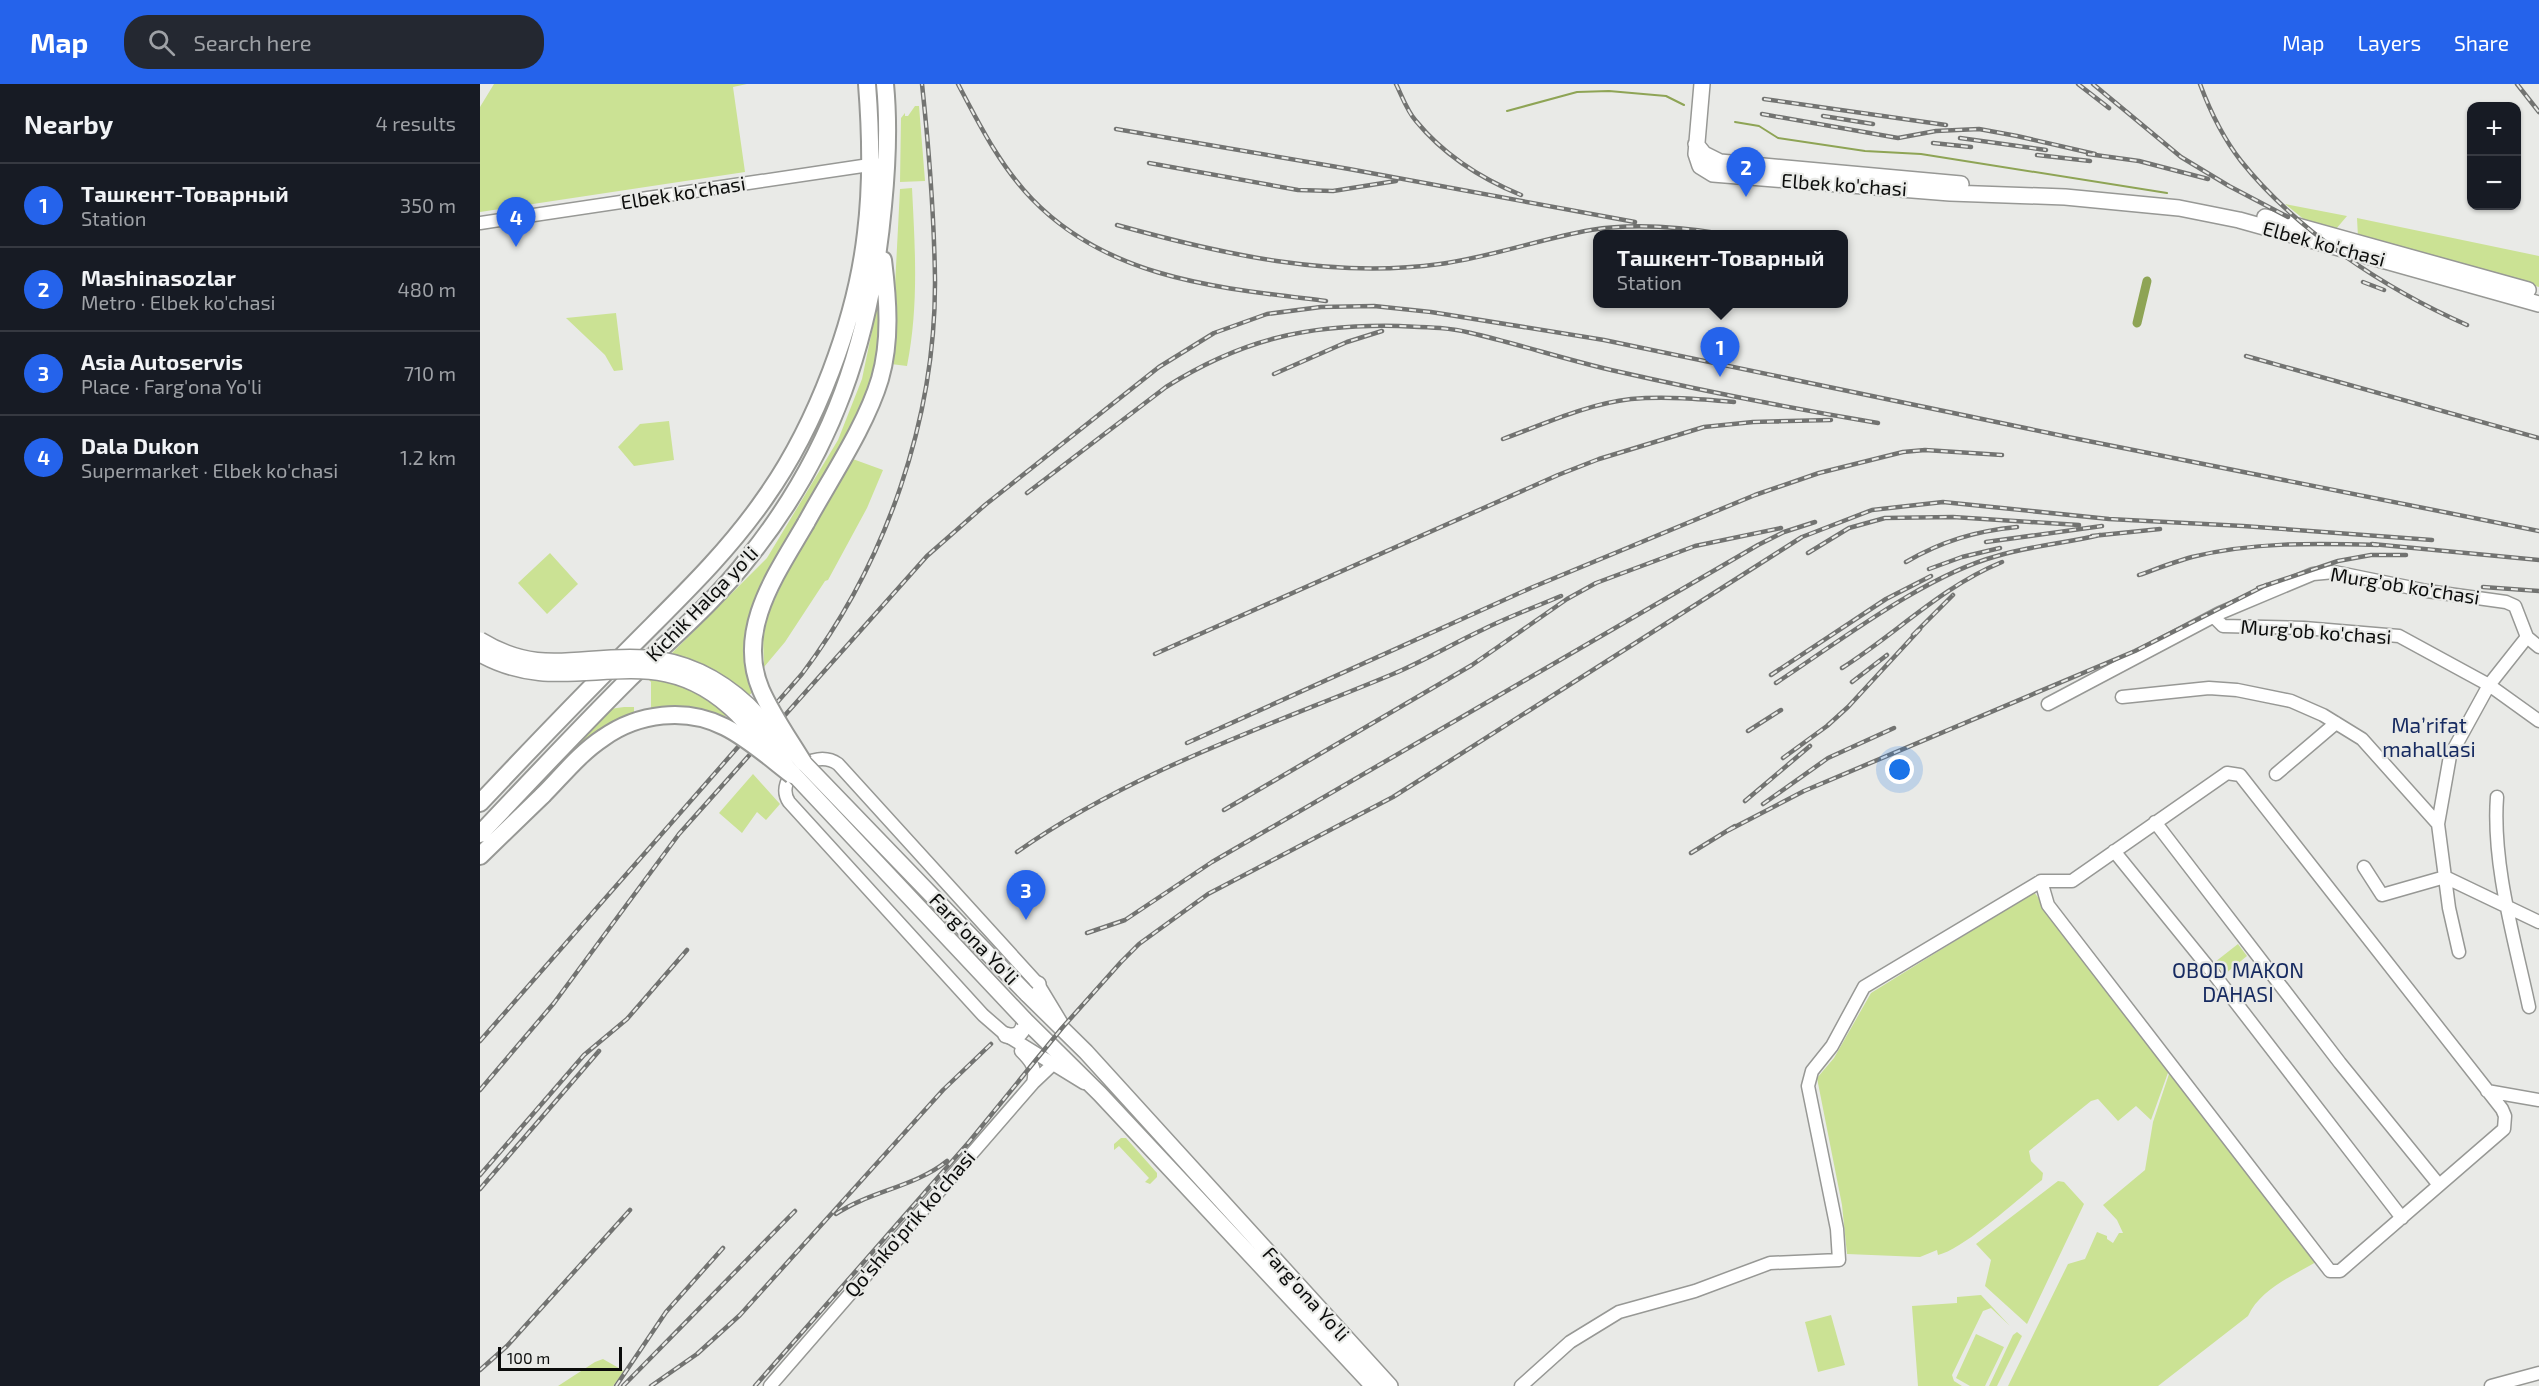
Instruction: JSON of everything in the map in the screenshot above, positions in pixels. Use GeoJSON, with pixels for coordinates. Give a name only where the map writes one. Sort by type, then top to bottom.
{"type":"FeatureCollection","features":[{"type":"Feature","properties":{"kind":"highway","name":"Kichik Halqa yo'li"},"geometry":{"type":"LineString","coordinates":[[480,803],[727,549],[780,477],[816,409],[850,309],[879,164],[867,84]]}},
{"type":"Feature","properties":{"kind":"highway","name":"Kichik Halqa yo'li"},"geometry":{"type":"LineString","coordinates":[[480,834],[617,691],[731,579],[780,515],[817,453],[844,389],[869,307],[880,235],[879,164],[885,84]]}},
{"type":"Feature","properties":{"kind":"highway"},"geometry":{"type":"LineString","coordinates":[[803,762],[761,691],[752,654],[754,631],[761,607],[773,580],[857,429],[879,381],[885,351],[888,300],[880,235]]}},
{"type":"Feature","properties":{"kind":"highway"},"geometry":{"type":"LineString","coordinates":[[480,856],[603,737],[633,723],[669,715],[704,718],[725,727],[792,775]]}},
{"type":"Feature","properties":{"kind":"main road"},"geometry":{"type":"LineString","coordinates":[[1696,144],[1702,84]]}},
{"type":"Feature","properties":{"kind":"main road","name":"Elbek ko'chasi"},"geometry":{"type":"LineString","coordinates":[[1696,144],[1708,157],[1725,162],[1953,183],[2112,192],[2210,205],[2311,229],[2539,293]]}},
{"type":"Feature","properties":{"kind":"main road","name":"Elbek ko'chasi"},"geometry":{"type":"LineString","coordinates":[[1696,144],[1696,154],[1700,165],[1708,172],[1723,177],[1950,193],[2065,197],[2178,208],[2239,220],[2539,304]]}},
{"type":"Feature","properties":{"kind":"main road","name":"Farg'ona Yo'li"},"geometry":{"type":"LineString","coordinates":[[480,640],[509,655],[540,662],[568,663],[645,658],[693,668],[715,679],[735,693],[1033,989],[1068,1034],[1390,1386]]}},
{"type":"Feature","properties":{"kind":"main road","name":"Farg'ona Yo'li"},"geometry":{"type":"LineString","coordinates":[[480,654],[506,666],[540,674],[562,675],[640,669],[683,677],[703,686],[724,701],[1024,1019],[1100,1094],[1373,1386]]}},
{"type":"Feature","properties":{"kind":"main road"},"geometry":{"type":"LineString","coordinates":[[1006,1035],[1020,1034],[1024,1027],[1024,1019]]}},
{"type":"Feature","properties":{"kind":"street","name":"Elbek ko'chasi"},"geometry":{"type":"LineString","coordinates":[[480,223],[879,164]]}},
{"type":"Feature","properties":{"kind":"street","name":"Murg’ob ko’chasi"},"geometry":{"type":"LineString","coordinates":[[2048,704],[2220,613],[2313,574],[2334,572],[2427,591],[2506,602],[2515,606],[2527,638]]}},
{"type":"Feature","properties":{"kind":"street","name":"Murg'ob ko'chasi"},"geometry":{"type":"LineString","coordinates":[[2216,619],[2223,626],[2304,628],[2399,636],[2488,685],[2539,721]]}},
{"type":"Feature","properties":{"kind":"street"},"geometry":{"type":"LineString","coordinates":[[2459,952],[2438,824],[2451,756],[2488,685],[2527,638],[2539,646]]}},
{"type":"Feature","properties":{"kind":"street"},"geometry":{"type":"LineString","coordinates":[[2122,697],[2209,688],[2237,690],[2292,701],[2362,739],[2438,824]]}},
{"type":"Feature","properties":{"kind":"street"},"geometry":{"type":"LineString","coordinates":[[2276,774],[2336,723]]}},
{"type":"Feature","properties":{"kind":"street"},"geometry":{"type":"LineString","coordinates":[[1033,989],[838,764],[826,758],[818,758],[805,763],[793,774],[785,788],[785,795],[789,802],[983,1015],[1032,1057],[1052,1065],[1100,1094]]}},
{"type":"Feature","properties":{"kind":"street"},"geometry":{"type":"LineString","coordinates":[[1521,1386],[1570,1342],[1618,1312],[1695,1291],[1770,1263],[1839,1260],[1837,1229],[1809,1094],[1812,1071],[1832,1046],[1864,987],[2041,880],[2072,881],[2221,775],[2234,772],[2240,775],[2487,1090],[2505,1116],[2504,1129],[2340,1271],[2326,1268],[2048,905],[2041,880]]}},
{"type":"Feature","properties":{"kind":"street"},"geometry":{"type":"LineString","coordinates":[[2497,797],[2496,826],[2508,909],[2529,1007]]}},
{"type":"Feature","properties":{"kind":"street"},"geometry":{"type":"LineString","coordinates":[[2155,822],[2340,1063],[2439,1185]]}},
{"type":"Feature","properties":{"kind":"street"},"geometry":{"type":"LineString","coordinates":[[2114,851],[2213,974],[2402,1218]]}},
{"type":"Feature","properties":{"kind":"street"},"geometry":{"type":"LineString","coordinates":[[2364,867],[2382,895],[2445,877],[2539,922]]}},
{"type":"Feature","properties":{"kind":"street"},"geometry":{"type":"LineString","coordinates":[[1024,1019],[1035,1075],[1033,1083]]}},
{"type":"Feature","properties":{"kind":"street","name":"Qo'shko'prik ko'chasi"},"geometry":{"type":"LineString","coordinates":[[770,1386],[1033,1083],[1052,1065]]}},
{"type":"Feature","properties":{"kind":"street"},"geometry":{"type":"LineString","coordinates":[[2487,1090],[2539,1100]]}},
{"type":"Feature","properties":{"kind":"street"},"geometry":{"type":"LineString","coordinates":[[2490,1386],[2539,1373]]}},
{"type":"Feature","properties":{"kind":"green space"},"geometry":{"type":"Polygon","coordinates":[[[494,84],[747,84],[733,87],[745,172],[480,212],[480,107],[494,84]]]}},
{"type":"Feature","properties":{"kind":"green space"},"geometry":{"type":"Polygon","coordinates":[[[915,106],[919,106],[925,181],[900,182],[901,118],[905,113],[905,116],[908,116],[915,106]]]}},
{"type":"Feature","properties":{"kind":"green space"},"geometry":{"type":"Polygon","coordinates":[[[912,188],[915,299],[907,366],[891,364],[900,189],[912,188]]]}},
{"type":"Feature","properties":{"kind":"green space"},"geometry":{"type":"Polygon","coordinates":[[[2285,204],[2347,216],[2336,229],[2306,221],[2285,204]]]}},
{"type":"Feature","properties":{"kind":"green space"},"geometry":{"type":"Polygon","coordinates":[[[2357,218],[2539,256],[2539,287],[2358,237],[2357,218]]]}},
{"type":"Feature","properties":{"kind":"green space"},"geometry":{"type":"Polygon","coordinates":[[[879,297],[882,333],[871,392],[750,616],[746,654],[754,691],[724,717],[687,707],[651,709],[651,682],[647,678],[767,558],[838,440],[862,379],[879,297]]]}},
{"type":"Feature","properties":{"kind":"green space"},"geometry":{"type":"Polygon","coordinates":[[[616,313],[623,370],[614,371],[605,355],[566,318],[616,313]]]}},
{"type":"Feature","properties":{"kind":"green space"},"geometry":{"type":"Polygon","coordinates":[[[669,421],[674,460],[634,466],[618,447],[640,424],[669,421]]]}},
{"type":"Feature","properties":{"kind":"green space"},"geometry":{"type":"Polygon","coordinates":[[[850,458],[883,470],[867,508],[828,580],[825,581],[785,642],[764,667],[763,636],[769,612],[785,577],[850,458]]]}},
{"type":"Feature","properties":{"kind":"green space"},"geometry":{"type":"Polygon","coordinates":[[[550,553],[578,584],[547,614],[518,583],[550,553]]]}},
{"type":"Feature","properties":{"kind":"green space"},"geometry":{"type":"Polygon","coordinates":[[[634,707],[634,713],[594,735],[574,752],[482,845],[610,709],[634,707]]]}},
{"type":"Feature","properties":{"kind":"green space"},"geometry":{"type":"Polygon","coordinates":[[[753,774],[780,804],[766,820],[757,812],[742,833],[719,813],[753,774]]]}},
{"type":"Feature","properties":{"kind":"green space"},"geometry":{"type":"Polygon","coordinates":[[[2034,892],[2169,1070],[2151,1120],[2136,1106],[2118,1121],[2098,1099],[2091,1101],[2029,1151],[2031,1161],[2043,1173],[2042,1180],[1962,1243],[1938,1255],[1937,1250],[1920,1257],[1847,1254],[1842,1205],[1817,1078],[1834,1058],[1871,993],[2034,892]]]}},
{"type":"Feature","properties":{"kind":"green space"},"geometry":{"type":"Polygon","coordinates":[[[2238,944],[2247,956],[2225,974],[2215,962],[2238,944]]]}},
{"type":"Feature","properties":{"kind":"green space"},"geometry":{"type":"Polygon","coordinates":[[[2170,1071],[2316,1262],[2268,1291],[2248,1316],[2158,1386],[2008,1386],[2068,1264],[2085,1259],[2097,1232],[2107,1236],[2107,1239],[2113,1243],[2119,1233],[2123,1233],[2117,1220],[2103,1205],[2145,1170],[2153,1122],[2170,1071]]]}},
{"type":"Feature","properties":{"kind":"green space"},"geometry":{"type":"Polygon","coordinates":[[[1121,1138],[1126,1138],[1157,1173],[1157,1177],[1150,1184],[1145,1182],[1149,1178],[1119,1146],[1114,1150],[1114,1144],[1121,1138]]]}},
{"type":"Feature","properties":{"kind":"green space"},"geometry":{"type":"Polygon","coordinates":[[[2058,1181],[2064,1182],[2084,1204],[2027,1324],[1985,1286],[1991,1260],[1976,1244],[2058,1181]]]}},
{"type":"Feature","properties":{"kind":"green space"},"geometry":{"type":"Polygon","coordinates":[[[1981,1295],[2010,1326],[1991,1308],[1983,1311],[1952,1375],[1954,1381],[1962,1386],[1918,1386],[1912,1306],[1957,1303],[1957,1297],[1981,1295]]]}},
{"type":"Feature","properties":{"kind":"green space"},"geometry":{"type":"Polygon","coordinates":[[[1831,1315],[1845,1365],[1818,1372],[1805,1322],[1831,1315]]]}},
{"type":"Feature","properties":{"kind":"green space"},"geometry":{"type":"Polygon","coordinates":[[[2017,1332],[2022,1336],[1997,1386],[1989,1386],[2013,1335],[2017,1332]]]}},
{"type":"Feature","properties":{"kind":"green space"},"geometry":{"type":"Polygon","coordinates":[[[1976,1334],[2004,1347],[1985,1386],[1970,1386],[1956,1378],[1976,1334]]]}},
{"type":"Feature","properties":{"kind":"green space"},"geometry":{"type":"Polygon","coordinates":[[[603,1359],[624,1371],[613,1386],[558,1386],[595,1362],[603,1359]]]}},
{"type":"Feature","properties":{"kind":"waterway"},"geometry":{"type":"LineString","coordinates":[[1507,111],[1577,92],[1609,91],[1666,96],[1684,105]]}},
{"type":"Feature","properties":{"kind":"waterway"},"geometry":{"type":"LineString","coordinates":[[1735,122],[1759,126],[1778,138],[1865,151],[1921,154],[2167,193]]}},
{"type":"Feature","properties":{"kind":"waterway"},"geometry":{"type":"LineString","coordinates":[[2137,323],[2147,281]]}},
{"type":"Feature","properties":{"kind":"railway"},"geometry":{"type":"LineString","coordinates":[[480,1041],[802,674],[832,631],[881,537],[916,436],[933,332],[934,231],[922,84]]}},
{"type":"Feature","properties":{"kind":"railway"},"geometry":{"type":"LineString","coordinates":[[958,84],[991,144],[1020,186],[1063,226],[1096,247],[1169,276],[1247,291],[1326,301]]}},
{"type":"Feature","properties":{"kind":"railway"},"geometry":{"type":"LineString","coordinates":[[1396,84],[1413,117],[1438,144],[1478,173],[1521,195]]}},
{"type":"Feature","properties":{"kind":"railway"},"geometry":{"type":"LineString","coordinates":[[2078,84],[2109,108]]}},
{"type":"Feature","properties":{"kind":"railway"},"geometry":{"type":"LineString","coordinates":[[2093,84],[2181,157],[2229,186],[2288,217]]}},
{"type":"Feature","properties":{"kind":"railway"},"geometry":{"type":"LineString","coordinates":[[2200,84],[2234,152],[2263,187],[2288,211],[2344,256],[2374,276],[2467,325]]}},
{"type":"Feature","properties":{"kind":"railway"},"geometry":{"type":"LineString","coordinates":[[2517,84],[2539,112]]}},
{"type":"Feature","properties":{"kind":"railway"},"geometry":{"type":"LineString","coordinates":[[1764,99],[1946,125]]}},
{"type":"Feature","properties":{"kind":"railway"},"geometry":{"type":"LineString","coordinates":[[1762,114],[1898,138],[1936,131],[1979,129],[2095,154]]}},
{"type":"Feature","properties":{"kind":"railway"},"geometry":{"type":"LineString","coordinates":[[1823,116],[1873,124]]}},
{"type":"Feature","properties":{"kind":"railway"},"geometry":{"type":"LineString","coordinates":[[1116,129],[1635,222]]}},
{"type":"Feature","properties":{"kind":"railway"},"geometry":{"type":"LineString","coordinates":[[1960,138],[2046,150]]}},
{"type":"Feature","properties":{"kind":"railway"},"geometry":{"type":"LineString","coordinates":[[1933,143],[1971,147]]}},
{"type":"Feature","properties":{"kind":"railway"},"geometry":{"type":"LineString","coordinates":[[2088,154],[2139,161],[2208,179]]}},
{"type":"Feature","properties":{"kind":"railway"},"geometry":{"type":"LineString","coordinates":[[2037,155],[2090,161]]}},
{"type":"Feature","properties":{"kind":"railway"},"geometry":{"type":"LineString","coordinates":[[1149,163],[1298,190],[1333,191],[1396,181]]}},
{"type":"Feature","properties":{"kind":"railway"},"geometry":{"type":"LineString","coordinates":[[1117,225],[1236,254],[1317,266],[1358,268],[1399,268],[1440,264],[1607,228],[1657,227],[1697,230]]}},
{"type":"Feature","properties":{"kind":"railway"},"geometry":{"type":"LineString","coordinates":[[2363,282],[2384,290]]}},
{"type":"Feature","properties":{"kind":"railway"},"geometry":{"type":"LineString","coordinates":[[480,1090],[554,1003],[679,834],[927,556],[985,505],[1159,367],[1214,333],[1267,314],[1321,307],[1374,306],[1431,312],[1604,340],[2068,437],[2539,531]]}},
{"type":"Feature","properties":{"kind":"railway"},"geometry":{"type":"LineString","coordinates":[[1027,493],[1166,387],[1194,371],[1249,346],[1277,338],[1335,328],[1399,326],[1462,331],[1593,366],[1711,392],[1878,423]]}},
{"type":"Feature","properties":{"kind":"railway"},"geometry":{"type":"LineString","coordinates":[[1274,374],[1347,342],[1382,331]]}},
{"type":"Feature","properties":{"kind":"railway"},"geometry":{"type":"LineString","coordinates":[[2246,356],[2539,438]]}},
{"type":"Feature","properties":{"kind":"railway"},"geometry":{"type":"LineString","coordinates":[[1503,439],[1566,415],[1598,405],[1631,399],[1695,399],[1734,402]]}},
{"type":"Feature","properties":{"kind":"railway"},"geometry":{"type":"LineString","coordinates":[[1155,654],[1558,475],[1599,459],[1704,427],[1753,422],[1831,420]]}},
{"type":"Feature","properties":{"kind":"railway"},"geometry":{"type":"LineString","coordinates":[[1187,743],[1533,587],[1755,495],[1819,473],[1903,452],[1925,450],[2002,455]]}},
{"type":"Feature","properties":{"kind":"railway"},"geometry":{"type":"LineString","coordinates":[[755,1386],[969,1142],[1062,1028],[1139,944],[1208,894],[1393,797],[1802,537],[1872,510],[1943,502],[2109,519],[2432,540]]}},
{"type":"Feature","properties":{"kind":"railway"},"geometry":{"type":"LineString","coordinates":[[1808,553],[1849,528],[1885,518],[1953,517],[2079,525]]}},
{"type":"Feature","properties":{"kind":"railway"},"geometry":{"type":"LineString","coordinates":[[1087,933],[1125,920],[1212,862],[1758,545],[1784,532],[1815,522]]}},
{"type":"Feature","properties":{"kind":"railway"},"geometry":{"type":"LineString","coordinates":[[1986,542],[2102,526]]}},
{"type":"Feature","properties":{"kind":"railway"},"geometry":{"type":"LineString","coordinates":[[1906,562],[1933,548],[1960,538],[2017,527]]}},
{"type":"Feature","properties":{"kind":"railway"},"geometry":{"type":"LineString","coordinates":[[1224,810],[1472,665],[1567,599],[1596,583],[1695,546],[1781,528]]}},
{"type":"Feature","properties":{"kind":"railway"},"geometry":{"type":"LineString","coordinates":[[2092,536],[2160,529]]}},
{"type":"Feature","properties":{"kind":"railway"},"geometry":{"type":"LineString","coordinates":[[1776,683],[1883,611],[1969,565],[2035,547],[2100,535]]}},
{"type":"Feature","properties":{"kind":"railway"},"geometry":{"type":"LineString","coordinates":[[2372,544],[2539,560]]}},
{"type":"Feature","properties":{"kind":"railway"},"geometry":{"type":"LineString","coordinates":[[2139,575],[2192,557],[2261,546],[2378,545]]}},
{"type":"Feature","properties":{"kind":"railway"},"geometry":{"type":"LineString","coordinates":[[1929,569],[1962,557],[2000,548]]}},
{"type":"Feature","properties":{"kind":"railway"},"geometry":{"type":"LineString","coordinates":[[2258,588],[2338,561],[2371,555],[2406,555]]}},
{"type":"Feature","properties":{"kind":"railway"},"geometry":{"type":"LineString","coordinates":[[1842,668],[1959,584],[2002,562]]}},
{"type":"Feature","properties":{"kind":"railway"},"geometry":{"type":"LineString","coordinates":[[1771,675],[1886,599],[1931,576]]}},
{"type":"Feature","properties":{"kind":"railway"},"geometry":{"type":"LineString","coordinates":[[1729,830],[1804,791],[2135,651],[2266,585]]}},
{"type":"Feature","properties":{"kind":"railway"},"geometry":{"type":"LineString","coordinates":[[2483,587],[2539,591]]}},
{"type":"Feature","properties":{"kind":"railway"},"geometry":{"type":"LineString","coordinates":[[1913,635],[1953,595]]}},
{"type":"Feature","properties":{"kind":"railway"},"geometry":{"type":"LineString","coordinates":[[1017,852],[1060,824],[1152,774],[1416,664],[1492,625],[1561,596]]}},
{"type":"Feature","properties":{"kind":"railway"},"geometry":{"type":"LineString","coordinates":[[1783,758],[1827,726],[1848,707],[1920,629]]}},
{"type":"Feature","properties":{"kind":"railway"},"geometry":{"type":"LineString","coordinates":[[1852,682],[1887,655]]}},
{"type":"Feature","properties":{"kind":"railway"},"geometry":{"type":"LineString","coordinates":[[1748,731],[1781,710]]}},
{"type":"Feature","properties":{"kind":"railway"},"geometry":{"type":"LineString","coordinates":[[1763,804],[1828,758],[1894,728]]}},
{"type":"Feature","properties":{"kind":"railway"},"geometry":{"type":"LineString","coordinates":[[1745,801],[1810,746]]}},
{"type":"Feature","properties":{"kind":"railway"},"geometry":{"type":"LineString","coordinates":[[1691,853],[1735,826]]}},
{"type":"Feature","properties":{"kind":"railway"},"geometry":{"type":"LineString","coordinates":[[480,1175],[584,1055],[627,1019],[687,950]]}},
{"type":"Feature","properties":{"kind":"railway"},"geometry":{"type":"LineString","coordinates":[[651,1386],[697,1354],[740,1315],[943,1090],[991,1044]]}},
{"type":"Feature","properties":{"kind":"railway"},"geometry":{"type":"LineString","coordinates":[[480,1189],[599,1051]]}},
{"type":"Feature","properties":{"kind":"railway"},"geometry":{"type":"LineString","coordinates":[[836,1214],[849,1206],[921,1177],[947,1161]]}},
{"type":"Feature","properties":{"kind":"railway"},"geometry":{"type":"LineString","coordinates":[[480,1370],[507,1346],[630,1210]]}},
{"type":"Feature","properties":{"kind":"railway"},"geometry":{"type":"LineString","coordinates":[[623,1386],[795,1211]]}},
{"type":"Feature","properties":{"kind":"railway"},"geometry":{"type":"LineString","coordinates":[[616,1386],[666,1312],[723,1248]]}},
{"type":"Feature","properties":{"kind":"place","name":"Mashinasozlar"},"geometry":{"type":"Point","coordinates":[1746,197]}},
{"type":"Feature","properties":{"kind":"place","name":"Dala Dukon"},"geometry":{"type":"Point","coordinates":[516,247]}},
{"type":"Feature","properties":{"kind":"place","name":"Ташкент-Товарный"},"geometry":{"type":"Point","coordinates":[1720,377]}},
{"type":"Feature","properties":{"kind":"place","name":"Asia Autoservis"},"geometry":{"type":"Point","coordinates":[1026,920]}},
{"type":"Feature","properties":{"kind":"district","name":"Maʼrifat mahallasi"},"geometry":{"type":"Point","coordinates":[2429,738]}},
{"type":"Feature","properties":{"kind":"district","name":"OBOD MAKON DAHASI"},"geometry":{"type":"Point","coordinates":[2238,983]}}]}
